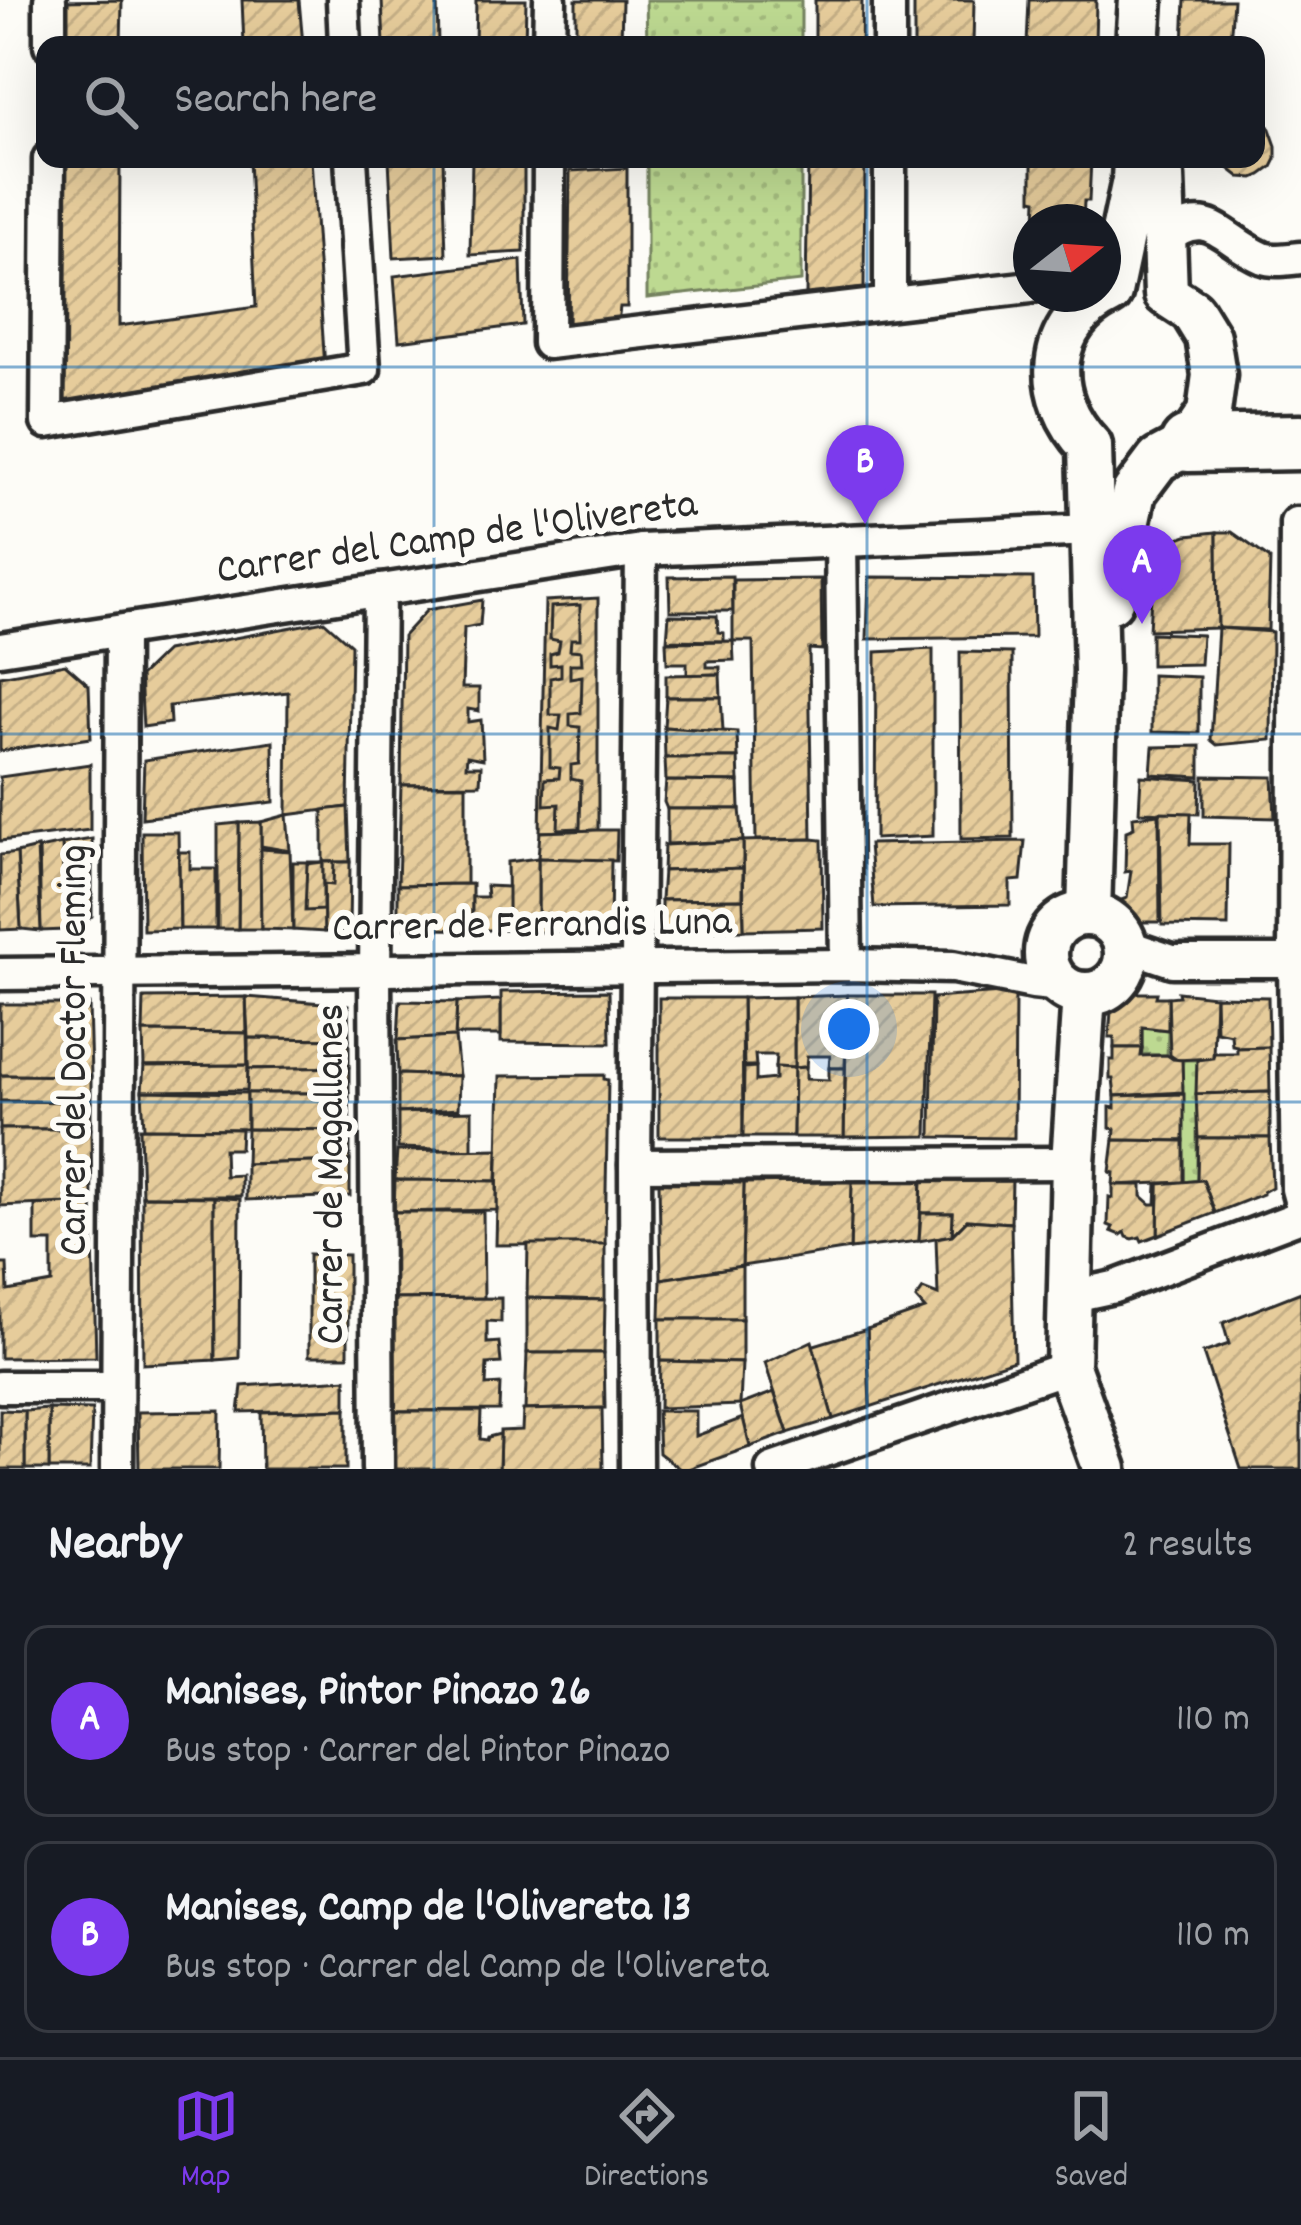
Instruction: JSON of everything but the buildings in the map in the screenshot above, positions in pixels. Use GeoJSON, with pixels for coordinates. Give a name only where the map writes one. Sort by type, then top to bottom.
{"type":"FeatureCollection","features":[{"type":"Feature","properties":{"kind":"highway"},"geometry":{"type":"LineString","coordinates":[[1173,452],[1301,442]]}},
{"type":"Feature","properties":{"kind":"street"},"geometry":{"type":"LineString","coordinates":[[50,0],[50,36]]}},
{"type":"Feature","properties":{"kind":"street"},"geometry":{"type":"LineString","coordinates":[[343,0],[345,36]]}},
{"type":"Feature","properties":{"kind":"street"},"geometry":{"type":"LineString","coordinates":[[549,36],[550,0]]}},
{"type":"Feature","properties":{"kind":"street"},"geometry":{"type":"LineString","coordinates":[[889,0],[889,36]]}},
{"type":"Feature","properties":{"kind":"street"},"geometry":{"type":"LineString","coordinates":[[1139,36],[1141,0]]}},
{"type":"Feature","properties":{"kind":"street"},"geometry":{"type":"LineString","coordinates":[[49,168],[46,422],[364,369],[352,168]]}},
{"type":"Feature","properties":{"kind":"street"},"geometry":{"type":"LineString","coordinates":[[549,168],[548,343],[1013,288]]}},
{"type":"Feature","properties":{"kind":"street"},"geometry":{"type":"LineString","coordinates":[[890,168],[890,302]]}},
{"type":"Feature","properties":{"kind":"street"},"geometry":{"type":"LineString","coordinates":[[1121,217],[1135,168]]}},
{"type":"Feature","properties":{"kind":"street"},"geometry":{"type":"LineString","coordinates":[[1096,671],[1134,492],[1208,413],[1214,375],[1208,337],[1192,311],[1166,294],[1160,168]]}},
{"type":"Feature","properties":{"kind":"street"},"geometry":{"type":"LineString","coordinates":[[1162,240],[1198,222],[1267,260],[1301,258]]}},
{"type":"Feature","properties":{"kind":"street"},"geometry":{"type":"LineString","coordinates":[[1079,312],[1058,351],[1058,392],[1073,429],[1090,446],[1096,671],[1089,914]]}},
{"type":"Feature","properties":{"kind":"street"},"geometry":{"type":"LineString","coordinates":[[1298,523],[1301,1204]]}},
{"type":"Feature","properties":{"kind":"street","name":"Carrer del Camp de l'Olivereta"},"geometry":{"type":"LineString","coordinates":[[0,649],[641,550],[1092,530]]}},
{"type":"Feature","properties":{"kind":"street"},"geometry":{"type":"LineString","coordinates":[[841,540],[846,965]]}},
{"type":"Feature","properties":{"kind":"street"},"geometry":{"type":"LineString","coordinates":[[636,1469],[641,550]]}},
{"type":"Feature","properties":{"kind":"street","name":"Carrer de Magallanes"},"geometry":{"type":"LineString","coordinates":[[378,1469],[379,590]]}},
{"type":"Feature","properties":{"kind":"street","name":"Carrer del Doctor Fleming"},"geometry":{"type":"LineString","coordinates":[[117,1469],[121,631]]}},
{"type":"Feature","properties":{"kind":"street"},"geometry":{"type":"LineString","coordinates":[[1089,914],[1109,921],[1125,945],[1124,967],[1117,980],[1099,992],[1073,990],[1048,968],[1049,936],[1066,919],[1089,914]]}},
{"type":"Feature","properties":{"kind":"street"},"geometry":{"type":"LineString","coordinates":[[1125,945],[1172,961],[1298,961]]}},
{"type":"Feature","properties":{"kind":"street","name":"Carrer de Ferrandis Luna"},"geometry":{"type":"LineString","coordinates":[[0,974],[846,965],[953,967],[1073,990]]}},
{"type":"Feature","properties":{"kind":"street"},"geometry":{"type":"LineString","coordinates":[[1073,990],[1068,1367],[1105,1469]]}},
{"type":"Feature","properties":{"kind":"street"},"geometry":{"type":"LineString","coordinates":[[635,1165],[1073,1163]]}},
{"type":"Feature","properties":{"kind":"street"},"geometry":{"type":"LineString","coordinates":[[1068,1298],[1114,1287],[1301,1216]]}},
{"type":"Feature","properties":{"kind":"street"},"geometry":{"type":"LineString","coordinates":[[772,1469],[1068,1367]]}},
{"type":"Feature","properties":{"kind":"street"},"geometry":{"type":"LineString","coordinates":[[0,1388],[117,1388]]}},
{"type":"Feature","properties":{"kind":"green space"},"geometry":{"type":"Polygon","coordinates":[[[646,0],[801,0],[801,36],[647,36],[646,0]]]}},
{"type":"Feature","properties":{"kind":"green space"},"geometry":{"type":"Polygon","coordinates":[[[647,168],[801,168],[801,281],[647,298],[647,168]]]}},
{"type":"Feature","properties":{"kind":"green space"},"geometry":{"type":"Polygon","coordinates":[[[1142,1027],[1168,1030],[1167,1055],[1142,1054],[1142,1027]]]}},
{"type":"Feature","properties":{"kind":"green space"},"geometry":{"type":"Polygon","coordinates":[[[1182,1060],[1197,1060],[1197,1180],[1184,1182],[1182,1060]]]}},
{"type":"Feature","properties":{"kind":"place","name":"Manises, Camp de l'Olivereta 13"},"geometry":{"type":"Point","coordinates":[865,524]}},
{"type":"Feature","properties":{"kind":"place","name":"Manises, Pintor Pinazo 26"},"geometry":{"type":"Point","coordinates":[1142,624]}}]}
